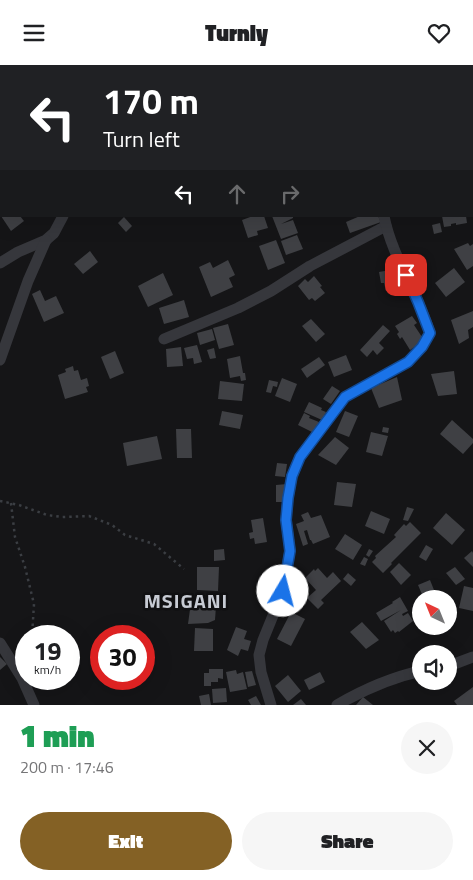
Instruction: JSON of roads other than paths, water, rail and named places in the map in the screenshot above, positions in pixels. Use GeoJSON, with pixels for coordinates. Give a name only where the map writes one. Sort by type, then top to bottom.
{"type":"FeatureCollection","features":[{"type":"Feature","properties":{"kind":"street"},"geometry":{"type":"LineString","coordinates":[[0,263],[18,252],[46,240],[54,233],[62,217]]}},
{"type":"Feature","properties":{"kind":"street"},"geometry":{"type":"LineString","coordinates":[[164,339],[238,309],[271,291],[385,221],[430,333],[422,347],[408,362],[345,397],[300,457],[292,476],[288,498],[286,520],[290,551],[283,591],[263,640],[260,655],[261,672],[271,705]]}},
{"type":"Feature","properties":{"kind":"street"},"geometry":{"type":"LineString","coordinates":[[0,360],[28,281],[46,240]]}},
{"type":"Feature","properties":{"kind":"street"},"geometry":{"type":"LineString","coordinates":[[0,643],[22,678],[34,705]]}},
{"type":"Feature","properties":{"kind":"street"},"geometry":{"type":"LineString","coordinates":[[457,663],[473,657]]}},
{"type":"Feature","properties":{"kind":"street"},"geometry":{"type":"LineString","coordinates":[[337,705],[350,697],[412,673]]}},
{"type":"Feature","properties":{"kind":"district","name":"MSIGANI"},"geometry":{"type":"Point","coordinates":[186,601]}}]}
